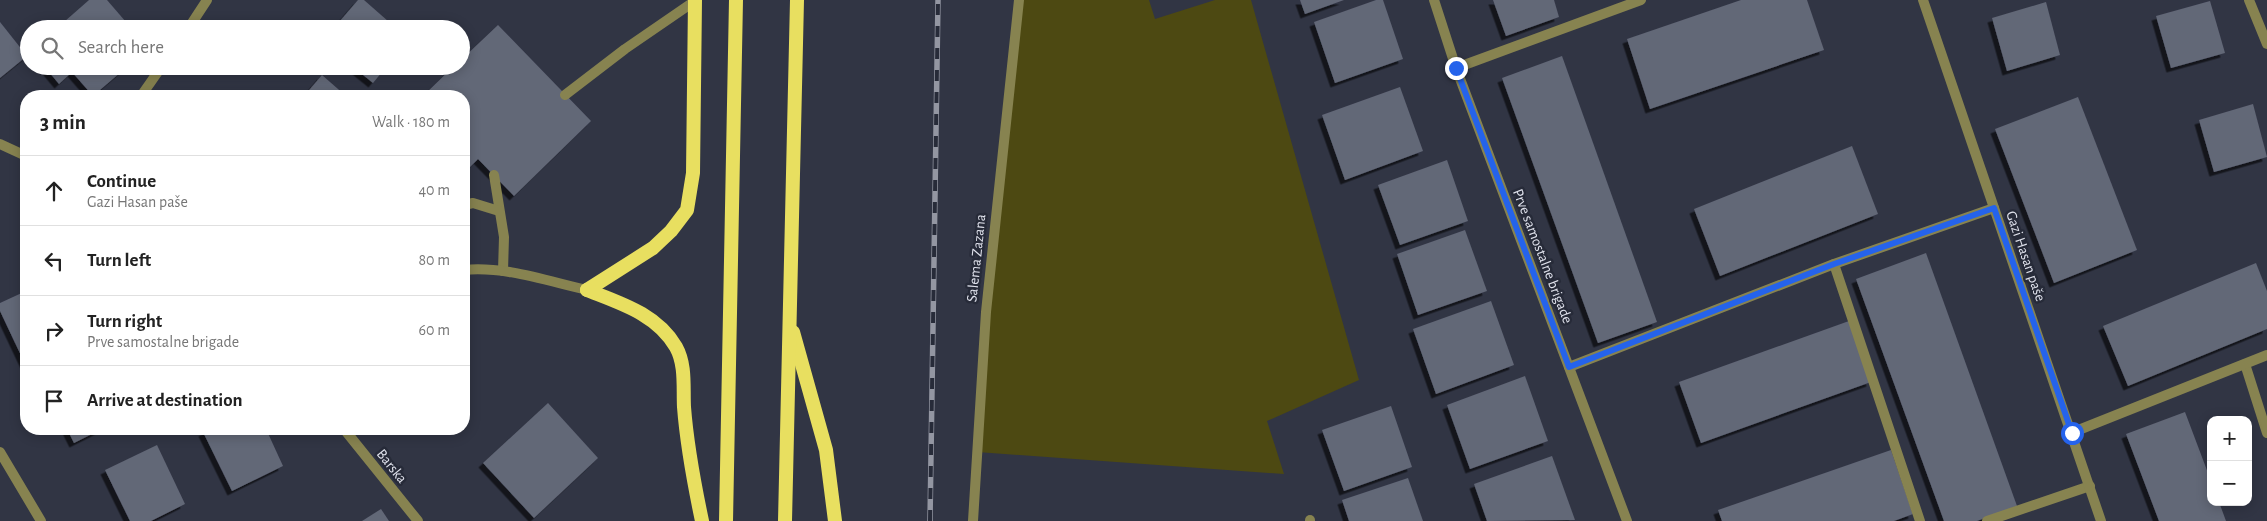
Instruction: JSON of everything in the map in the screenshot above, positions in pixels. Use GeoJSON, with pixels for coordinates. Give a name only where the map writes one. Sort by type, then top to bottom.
{"type":"FeatureCollection","features":[{"type":"Feature","properties":{"kind":"highway"},"geometry":{"type":"LineString","coordinates":[[587,290],[653,248],[671,231],[686,210],[693,173],[695,0]]}},
{"type":"Feature","properties":{"kind":"highway"},"geometry":{"type":"LineString","coordinates":[[726,521],[736,0]]}},
{"type":"Feature","properties":{"kind":"highway"},"geometry":{"type":"LineString","coordinates":[[785,521],[797,0]]}},
{"type":"Feature","properties":{"kind":"highway"},"geometry":{"type":"LineString","coordinates":[[587,290],[636,310],[656,324],[676,347],[683,372],[684,406],[692,471],[702,521]]}},
{"type":"Feature","properties":{"kind":"highway"},"geometry":{"type":"LineString","coordinates":[[789,318],[826,450],[835,521]]}},
{"type":"Feature","properties":{"kind":"street"},"geometry":{"type":"LineString","coordinates":[[194,20],[208,0]]}},
{"type":"Feature","properties":{"kind":"street"},"geometry":{"type":"LineString","coordinates":[[565,95],[624,49],[695,0]]}},
{"type":"Feature","properties":{"kind":"street","name":"Salema Zazana"},"geometry":{"type":"LineString","coordinates":[[972,521],[986,312],[1019,0]]}},
{"type":"Feature","properties":{"kind":"street","name":"Prve samostalne brigade"},"geometry":{"type":"LineString","coordinates":[[1434,0],[1456,68],[1627,521]]}},
{"type":"Feature","properties":{"kind":"street"},"geometry":{"type":"LineString","coordinates":[[1456,68],[1641,0]]}},
{"type":"Feature","properties":{"kind":"street","name":"Gazi Hasan paše"},"geometry":{"type":"LineString","coordinates":[[1924,0],[2101,521]]}},
{"type":"Feature","properties":{"kind":"street"},"geometry":{"type":"LineString","coordinates":[[2249,0],[2267,44]]}},
{"type":"Feature","properties":{"kind":"street"},"geometry":{"type":"LineString","coordinates":[[145,90],[156,75]]}},
{"type":"Feature","properties":{"kind":"street"},"geometry":{"type":"LineString","coordinates":[[0,144],[20,153]]}},
{"type":"Feature","properties":{"kind":"street"},"geometry":{"type":"LineString","coordinates":[[494,175],[504,237],[503,271]]}},
{"type":"Feature","properties":{"kind":"street"},"geometry":{"type":"LineString","coordinates":[[470,204],[499,211]]}},
{"type":"Feature","properties":{"kind":"street"},"geometry":{"type":"LineString","coordinates":[[1569,367],[1834,264],[1994,208]]}},
{"type":"Feature","properties":{"kind":"street"},"geometry":{"type":"LineString","coordinates":[[1834,264],[1920,521]]}},
{"type":"Feature","properties":{"kind":"street"},"geometry":{"type":"LineString","coordinates":[[470,270],[503,271],[587,290]]}},
{"type":"Feature","properties":{"kind":"street"},"geometry":{"type":"LineString","coordinates":[[2072,433],[2267,355]]}},
{"type":"Feature","properties":{"kind":"street"},"geometry":{"type":"LineString","coordinates":[[2244,364],[2267,433]]}},
{"type":"Feature","properties":{"kind":"street","name":"Barska"},"geometry":{"type":"LineString","coordinates":[[349,435],[418,521]]}},
{"type":"Feature","properties":{"kind":"street"},"geometry":{"type":"LineString","coordinates":[[0,452],[41,521]]}},
{"type":"Feature","properties":{"kind":"street"},"geometry":{"type":"LineString","coordinates":[[1988,521],[2090,486]]}},
{"type":"Feature","properties":{"kind":"shaded area"},"geometry":{"type":"Polygon","coordinates":[[[1019,0],[1149,0],[1155,19],[1215,0],[1251,0],[1359,380],[1267,421],[1284,474],[977,452],[1019,0]]]}},
{"type":"Feature","properties":{"kind":"building"},"geometry":{"type":"Polygon","coordinates":[[[89,0],[107,0],[124,20],[66,20],[89,0]]]}},
{"type":"Feature","properties":{"kind":"building"},"geometry":{"type":"Polygon","coordinates":[[[358,0],[364,0],[387,20],[341,20],[358,0]]]}},
{"type":"Feature","properties":{"kind":"building"},"geometry":{"type":"Polygon","coordinates":[[[1300,0],[1344,0],[1305,14],[1300,0]]]}},
{"type":"Feature","properties":{"kind":"building"},"geometry":{"type":"Polygon","coordinates":[[[1376,0],[1383,0],[1403,59],[1335,83],[1314,22],[1376,0]]]}},
{"type":"Feature","properties":{"kind":"building"},"geometry":{"type":"Polygon","coordinates":[[[1493,0],[1554,0],[1559,17],[1506,36],[1493,0]]]}},
{"type":"Feature","properties":{"kind":"building"},"geometry":{"type":"Polygon","coordinates":[[[1741,0],[1807,0],[1824,50],[1650,109],[1627,39],[1741,0]]]}},
{"type":"Feature","properties":{"kind":"building"},"geometry":{"type":"Polygon","coordinates":[[[2210,1],[2225,53],[2171,68],[2156,16],[2210,1]]]}},
{"type":"Feature","properties":{"kind":"building"},"geometry":{"type":"Polygon","coordinates":[[[2046,2],[2060,55],[2007,71],[1992,18],[2046,2]]]}},
{"type":"Feature","properties":{"kind":"building"},"geometry":{"type":"Polygon","coordinates":[[[0,22],[20,47],[20,62],[0,78],[0,22]]]}},
{"type":"Feature","properties":{"kind":"building"},"geometry":{"type":"Polygon","coordinates":[[[498,25],[591,121],[514,196],[478,159],[470,167],[470,90],[429,90],[445,75],[470,75],[470,51],[498,25]]]}},
{"type":"Feature","properties":{"kind":"building"},"geometry":{"type":"Polygon","coordinates":[[[1562,56],[1657,322],[1598,343],[1502,78],[1562,56]]]}},
{"type":"Feature","properties":{"kind":"building"},"geometry":{"type":"Polygon","coordinates":[[[52,75],[69,75],[59,84],[52,75]]]}},
{"type":"Feature","properties":{"kind":"building"},"geometry":{"type":"Polygon","coordinates":[[[75,75],[118,75],[100,90],[88,90],[75,75]]]}},
{"type":"Feature","properties":{"kind":"building"},"geometry":{"type":"Polygon","coordinates":[[[322,75],[339,90],[309,90],[322,75]]]}},
{"type":"Feature","properties":{"kind":"building"},"geometry":{"type":"Polygon","coordinates":[[[363,75],[380,75],[373,83],[363,75]]]}},
{"type":"Feature","properties":{"kind":"building"},"geometry":{"type":"Polygon","coordinates":[[[1400,87],[1423,151],[1345,180],[1322,115],[1400,87]]]}},
{"type":"Feature","properties":{"kind":"building"},"geometry":{"type":"Polygon","coordinates":[[[2078,97],[2137,250],[2054,283],[1995,129],[2078,97]]]}},
{"type":"Feature","properties":{"kind":"building"},"geometry":{"type":"Polygon","coordinates":[[[2253,104],[2267,157],[2214,172],[2199,120],[2253,104]]]}},
{"type":"Feature","properties":{"kind":"building"},"geometry":{"type":"Polygon","coordinates":[[[1852,146],[1878,214],[1720,276],[1694,209],[1852,146]]]}},
{"type":"Feature","properties":{"kind":"building"},"geometry":{"type":"Polygon","coordinates":[[[1447,160],[1468,221],[1400,245],[1378,185],[1447,160]]]}},
{"type":"Feature","properties":{"kind":"building"},"geometry":{"type":"Polygon","coordinates":[[[1465,230],[1487,291],[1418,315],[1397,254],[1465,230]]]}},
{"type":"Feature","properties":{"kind":"building"},"geometry":{"type":"Polygon","coordinates":[[[1926,253],[2017,506],[1977,521],[1944,521],[1856,279],[1926,253]]]}},
{"type":"Feature","properties":{"kind":"building"},"geometry":{"type":"Polygon","coordinates":[[[2256,263],[2267,291],[2267,329],[2128,386],[2103,326],[2256,263]]]}},
{"type":"Feature","properties":{"kind":"building"},"geometry":{"type":"Polygon","coordinates":[[[20,294],[20,353],[0,311],[0,303],[20,294]]]}},
{"type":"Feature","properties":{"kind":"building"},"geometry":{"type":"Polygon","coordinates":[[[1491,301],[1514,365],[1436,394],[1413,329],[1491,301]]]}},
{"type":"Feature","properties":{"kind":"building"},"geometry":{"type":"Polygon","coordinates":[[[1849,321],[1871,382],[1701,443],[1679,382],[1849,321]]]}},
{"type":"Feature","properties":{"kind":"building"},"geometry":{"type":"Polygon","coordinates":[[[1525,376],[1548,441],[1470,469],[1447,405],[1525,376]]]}},
{"type":"Feature","properties":{"kind":"building"},"geometry":{"type":"Polygon","coordinates":[[[548,403],[598,458],[534,518],[483,463],[548,403]]]}},
{"type":"Feature","properties":{"kind":"building"},"geometry":{"type":"Polygon","coordinates":[[[1391,406],[1412,467],[1344,491],[1322,430],[1391,406]]]}},
{"type":"Feature","properties":{"kind":"building"},"geometry":{"type":"Polygon","coordinates":[[[2185,412],[2207,470],[2207,506],[2220,506],[2226,521],[2159,521],[2126,434],[2185,412]]]}},
{"type":"Feature","properties":{"kind":"building"},"geometry":{"type":"Polygon","coordinates":[[[70,435],[90,435],[74,443],[70,435]]]}},
{"type":"Feature","properties":{"kind":"building"},"geometry":{"type":"Polygon","coordinates":[[[204,435],[269,435],[283,466],[232,491],[204,435]]]}},
{"type":"Feature","properties":{"kind":"building"},"geometry":{"type":"Polygon","coordinates":[[[157,445],[185,504],[151,521],[130,521],[105,470],[157,445]]]}},
{"type":"Feature","properties":{"kind":"building"},"geometry":{"type":"Polygon","coordinates":[[[1891,450],[1913,514],[1894,521],[1722,521],[1718,510],[1891,450]]]}},
{"type":"Feature","properties":{"kind":"building"},"geometry":{"type":"Polygon","coordinates":[[[1552,456],[1575,520],[1487,521],[1474,484],[1552,456]]]}},
{"type":"Feature","properties":{"kind":"building"},"geometry":{"type":"Polygon","coordinates":[[[1408,478],[1423,521],[1349,521],[1342,500],[1408,478]]]}},
{"type":"Feature","properties":{"kind":"building"},"geometry":{"type":"Polygon","coordinates":[[[381,509],[389,521],[362,521],[381,509]]]}},
{"type":"Feature","properties":{"kind":"railway"},"geometry":{"type":"LineString","coordinates":[[930,521],[938,0]]}},
{"type":"Feature","properties":{"kind":"route"},"geometry":{"type":"LineString","coordinates":[[1456,68],[1569,367],[1834,264],[1994,208],[2072,433]]}}]}
